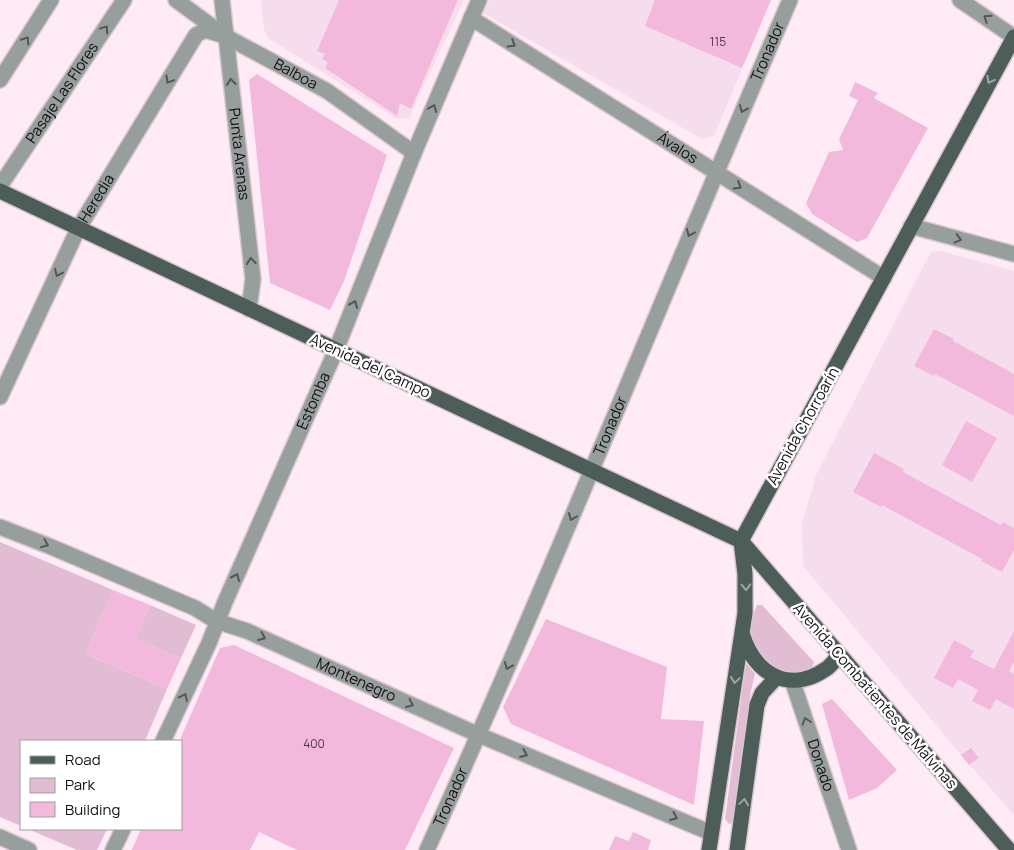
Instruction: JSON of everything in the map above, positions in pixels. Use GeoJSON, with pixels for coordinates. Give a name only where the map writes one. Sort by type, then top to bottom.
{"type":"FeatureCollection","features":[{"type":"Feature","properties":{"kind":"main road","name":"Avenida Chorroarín"},"geometry":{"type":"LineString","coordinates":[[741,541],[1014,37]]}},
{"type":"Feature","properties":{"kind":"main road","name":"Avenida del Campo"},"geometry":{"type":"LineString","coordinates":[[0,192],[741,541]]}},
{"type":"Feature","properties":{"kind":"main road"},"geometry":{"type":"LineString","coordinates":[[709,850],[746,594],[741,541]]}},
{"type":"Feature","properties":{"kind":"main road","name":"Avenida Combatientes de Malvinas"},"geometry":{"type":"LineString","coordinates":[[741,541],[1009,850]]}},
{"type":"Feature","properties":{"kind":"main road"},"geometry":{"type":"LineString","coordinates":[[742,632],[746,646],[753,659],[776,678],[792,680],[810,677],[827,668],[839,655]]}},
{"type":"Feature","properties":{"kind":"main road"},"geometry":{"type":"LineString","coordinates":[[711,833],[738,845],[757,705],[762,693],[776,678]]}},
{"type":"Feature","properties":{"kind":"street"},"geometry":{"type":"LineString","coordinates":[[0,80],[51,0]]}},
{"type":"Feature","properties":{"kind":"street","name":"Pasaje Las Flores"},"geometry":{"type":"LineString","coordinates":[[0,186],[124,0]]}},
{"type":"Feature","properties":{"kind":"street","name":"Balboa"},"geometry":{"type":"LineString","coordinates":[[176,0],[225,36],[327,91],[414,153]]}},
{"type":"Feature","properties":{"kind":"street","name":"Punta Arenas"},"geometry":{"type":"LineString","coordinates":[[222,0],[253,279],[249,309]]}},
{"type":"Feature","properties":{"kind":"street","name":"Estomba"},"geometry":{"type":"LineString","coordinates":[[163,740],[209,643],[216,621],[336,350],[414,153],[479,0]]}},
{"type":"Feature","properties":{"kind":"street","name":"Tronador"},"geometry":{"type":"LineString","coordinates":[[427,850],[479,735],[790,0]]}},
{"type":"Feature","properties":{"kind":"street"},"geometry":{"type":"LineString","coordinates":[[960,0],[1014,37]]}},
{"type":"Feature","properties":{"kind":"street","name":"Ávalos"},"geometry":{"type":"LineString","coordinates":[[471,18],[884,278]]}},
{"type":"Feature","properties":{"kind":"street","name":"Heredia"},"geometry":{"type":"LineString","coordinates":[[0,397],[78,228],[196,34],[205,30],[225,36]]}},
{"type":"Feature","properties":{"kind":"street"},"geometry":{"type":"LineString","coordinates":[[911,226],[1014,254]]}},
{"type":"Feature","properties":{"kind":"street","name":"Montenegro"},"geometry":{"type":"LineString","coordinates":[[0,527],[195,608],[216,621],[247,630],[479,735],[711,833]]}},
{"type":"Feature","properties":{"kind":"street","name":"Donado"},"geometry":{"type":"LineString","coordinates":[[792,680],[849,850]]}},
{"type":"Feature","properties":{"kind":"street"},"geometry":{"type":"LineString","coordinates":[[113,850],[123,830]]}},
{"type":"Feature","properties":{"kind":"street"},"geometry":{"type":"LineString","coordinates":[[0,837],[30,850]]}},
{"type":"Feature","properties":{"kind":"shaded area"},"geometry":{"type":"Polygon","coordinates":[[[261,0],[464,0],[409,118],[397,119],[268,38],[264,29],[261,0]]]}},
{"type":"Feature","properties":{"kind":"shaded area"},"geometry":{"type":"Polygon","coordinates":[[[489,0],[771,0],[714,136],[702,139],[483,13],[489,0]]]}},
{"type":"Feature","properties":{"kind":"shaded area"},"geometry":{"type":"Polygon","coordinates":[[[942,251],[1014,271],[1014,815],[961,755],[803,566],[802,523],[816,475],[928,257],[932,252],[942,251]]]}},
{"type":"Feature","properties":{"kind":"green space"},"geometry":{"type":"Polygon","coordinates":[[[0,542],[113,590],[86,654],[167,689],[145,740],[20,740],[20,826],[0,817],[0,542]]]}},
{"type":"Feature","properties":{"kind":"green space"},"geometry":{"type":"Polygon","coordinates":[[[150,605],[196,625],[181,658],[135,639],[150,605]]]}},
{"type":"Feature","properties":{"kind":"green space"},"geometry":{"type":"Polygon","coordinates":[[[757,605],[762,605],[814,662],[812,667],[793,673],[786,673],[773,668],[761,657],[752,644],[749,631],[757,605]]]}},
{"type":"Feature","properties":{"kind":"green space"},"geometry":{"type":"Polygon","coordinates":[[[746,663],[755,674],[750,695],[736,820],[734,823],[729,824],[725,819],[746,663]]]}},
{"type":"Feature","properties":{"kind":"green space"},"geometry":{"type":"Polygon","coordinates":[[[30,830],[107,830],[97,850],[77,850],[30,830]]]}},
{"type":"Feature","properties":{"kind":"building"},"geometry":{"type":"Polygon","coordinates":[[[339,0],[458,0],[411,109],[400,103],[397,116],[325,68],[328,62],[322,59],[325,54],[317,51],[339,0]]]}},
{"type":"Feature","properties":{"kind":"building"},"geometry":{"type":"Polygon","coordinates":[[[655,0],[771,0],[742,68],[645,26],[655,0]]]}},
{"type":"Feature","properties":{"kind":"building"},"geometry":{"type":"Polygon","coordinates":[[[257,74],[387,155],[344,281],[330,310],[270,283],[249,80],[257,74]]]}},
{"type":"Feature","properties":{"kind":"building"},"geometry":{"type":"Polygon","coordinates":[[[855,82],[878,93],[874,98],[928,128],[867,238],[857,242],[812,214],[806,203],[829,152],[843,150],[839,139],[858,100],[849,96],[855,82]]]}},
{"type":"Feature","properties":{"kind":"building"},"geometry":{"type":"Polygon","coordinates":[[[934,329],[1014,374],[1014,416],[935,374],[934,376],[914,366],[934,329]]]}},
{"type":"Feature","properties":{"kind":"building"},"geometry":{"type":"Polygon","coordinates":[[[966,421],[997,438],[972,482],[942,465],[966,421]]]}},
{"type":"Feature","properties":{"kind":"building"},"geometry":{"type":"Polygon","coordinates":[[[874,453],[904,469],[903,472],[1001,525],[1003,522],[1014,528],[1014,550],[1002,572],[981,561],[982,559],[882,505],[881,507],[853,492],[874,453]]]}},
{"type":"Feature","properties":{"kind":"building"},"geometry":{"type":"Polygon","coordinates":[[[113,590],[150,605],[135,639],[181,658],[167,689],[86,654],[113,590]]]}},
{"type":"Feature","properties":{"kind":"building"},"geometry":{"type":"Polygon","coordinates":[[[546,619],[667,667],[661,719],[704,721],[694,805],[511,724],[503,707],[546,619]]]}},
{"type":"Feature","properties":{"kind":"building"},"geometry":{"type":"Polygon","coordinates":[[[1014,631],[1014,662],[1009,671],[1014,674],[1014,709],[996,699],[990,710],[972,701],[978,690],[958,679],[953,688],[934,678],[954,640],[974,651],[970,657],[994,669],[1014,631]]]}},
{"type":"Feature","properties":{"kind":"building"},"geometry":{"type":"Polygon","coordinates":[[[234,645],[454,748],[405,850],[297,850],[259,832],[250,850],[132,850],[141,830],[182,830],[181,737],[220,648],[234,645]]]}},
{"type":"Feature","properties":{"kind":"building"},"geometry":{"type":"Polygon","coordinates":[[[832,699],[897,770],[877,788],[849,800],[822,704],[832,699]]]}},
{"type":"Feature","properties":{"kind":"building"},"geometry":{"type":"Polygon","coordinates":[[[971,748],[979,758],[969,765],[961,755],[971,748]]]}},
{"type":"Feature","properties":{"kind":"building"},"geometry":{"type":"Polygon","coordinates":[[[633,832],[651,840],[649,850],[609,850],[615,836],[629,841],[633,832]]]}}]}
